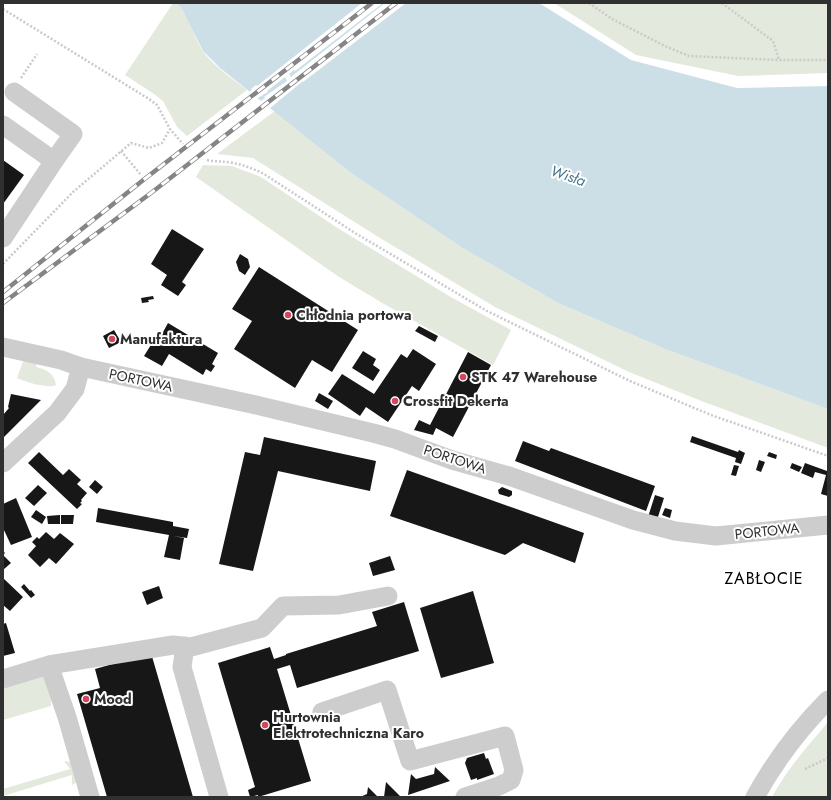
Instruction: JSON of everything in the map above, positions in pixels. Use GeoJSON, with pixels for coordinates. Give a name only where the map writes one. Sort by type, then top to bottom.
{"type":"FeatureCollection","features":[{"type":"Feature","properties":{"kind":"street"},"geometry":{"type":"LineString","coordinates":[[3,238],[73,134],[19,84]]}},
{"type":"Feature","properties":{"kind":"street"},"geometry":{"type":"LineString","coordinates":[[3,125],[54,162]]}},
{"type":"Feature","properties":{"kind":"street"},"geometry":{"type":"LineString","coordinates":[[3,347],[61,360],[81,367],[75,389],[57,413],[3,463]]}},
{"type":"Feature","properties":{"kind":"street","name":"PORTOWA"},"geometry":{"type":"LineString","coordinates":[[81,367],[256,405],[395,439],[452,460],[509,476],[633,520],[675,531],[716,536],[828,525]]}},
{"type":"Feature","properties":{"kind":"street"},"geometry":{"type":"LineString","coordinates":[[3,679],[49,665],[173,645],[191,647],[262,628],[283,606],[339,605],[388,596]]}},
{"type":"Feature","properties":{"kind":"street"},"geometry":{"type":"LineString","coordinates":[[186,646],[182,667],[219,797]]}},
{"type":"Feature","properties":{"kind":"street"},"geometry":{"type":"LineString","coordinates":[[49,665],[90,797]]}},
{"type":"Feature","properties":{"kind":"street"},"geometry":{"type":"LineString","coordinates":[[322,712],[387,690],[410,761],[505,736],[514,770],[511,780],[499,786],[464,797]]}},
{"type":"Feature","properties":{"kind":"street"},"geometry":{"type":"LineString","coordinates":[[755,797],[779,756],[798,732],[828,700]]}},
{"type":"Feature","properties":{"kind":"path"},"geometry":{"type":"LineString","coordinates":[[589,3],[612,19],[665,46],[689,56],[779,60],[828,60]]}},
{"type":"Feature","properties":{"kind":"path"},"geometry":{"type":"LineString","coordinates":[[722,3],[773,41],[779,60]]}},
{"type":"Feature","properties":{"kind":"path"},"geometry":{"type":"LineString","coordinates":[[3,9],[149,98],[157,105],[170,129],[183,144]]}},
{"type":"Feature","properties":{"kind":"path"},"geometry":{"type":"LineString","coordinates":[[19,84],[37,54]]}},
{"type":"Feature","properties":{"kind":"path"},"geometry":{"type":"LineString","coordinates":[[3,264],[73,192],[121,151],[131,143],[149,148],[162,143],[170,129]]}},
{"type":"Feature","properties":{"kind":"path"},"geometry":{"type":"LineString","coordinates":[[121,151],[141,175]]}},
{"type":"Feature","properties":{"kind":"path"},"geometry":{"type":"LineString","coordinates":[[207,160],[250,167],[264,174],[355,233],[487,311],[630,381],[711,415],[828,456]]}},
{"type":"Feature","properties":{"kind":"path"},"geometry":{"type":"LineString","coordinates":[[805,769],[828,758]]}},
{"type":"Feature","properties":{"kind":"shaded area"},"geometry":{"type":"Polygon","coordinates":[[[173,3],[177,3],[185,14],[206,56],[223,72],[247,90],[187,136],[177,127],[163,101],[125,75],[173,3]]]}},
{"type":"Feature","properties":{"kind":"shaded area"},"geometry":{"type":"Polygon","coordinates":[[[554,3],[828,3],[828,73],[738,76],[636,55],[554,3]]]}},
{"type":"Feature","properties":{"kind":"shaded area"},"geometry":{"type":"Polygon","coordinates":[[[275,111],[351,173],[461,247],[558,303],[665,349],[828,409],[828,448],[704,402],[629,372],[495,307],[380,238],[253,158],[217,154],[275,111]]]}},
{"type":"Feature","properties":{"kind":"shaded area"},"geometry":{"type":"Polygon","coordinates":[[[203,165],[232,166],[261,177],[336,227],[449,296],[511,330],[493,365],[339,277],[196,177],[203,165]]]}},
{"type":"Feature","properties":{"kind":"shaded area"},"geometry":{"type":"Polygon","coordinates":[[[24,360],[37,363],[36,367],[43,369],[52,375],[56,385],[42,386],[17,378],[24,360]]]}},
{"type":"Feature","properties":{"kind":"shaded area"},"geometry":{"type":"Polygon","coordinates":[[[43,673],[51,700],[51,706],[3,720],[3,685],[43,673]]]}},
{"type":"Feature","properties":{"kind":"shaded area"},"geometry":{"type":"Polygon","coordinates":[[[828,722],[828,797],[772,797],[791,767],[828,722]]]}},
{"type":"Feature","properties":{"kind":"shaded area"},"geometry":{"type":"Polygon","coordinates":[[[64,761],[72,762],[77,782],[72,785],[72,775],[3,796],[3,789],[70,769],[64,761]]]}},
{"type":"Feature","properties":{"kind":"water","name":"Wisła"},"geometry":{"type":"Polygon","coordinates":[[[177,3],[539,3],[631,60],[737,88],[828,86],[828,409],[665,349],[558,303],[461,247],[351,173],[220,68],[203,51],[183,11],[177,3]]]}},
{"type":"Feature","properties":{"kind":"pier"},"geometry":{"type":"Polygon","coordinates":[[[362,3],[383,3],[295,71],[294,70],[289,74],[291,77],[385,3],[406,3],[303,81],[269,109],[260,102],[265,98],[264,97],[287,81],[285,77],[267,91],[268,92],[256,99],[248,93],[256,85],[257,86],[362,3]]]}},
{"type":"Feature","properties":{"kind":"building"},"geometry":{"type":"Polygon","coordinates":[[[3,160],[24,175],[3,204],[3,160]]]}},
{"type":"Feature","properties":{"kind":"building"},"geometry":{"type":"Polygon","coordinates":[[[172,229],[204,249],[182,282],[186,285],[178,296],[161,285],[167,275],[151,264],[172,229]]]}},
{"type":"Feature","properties":{"kind":"building"},"geometry":{"type":"Polygon","coordinates":[[[240,254],[248,259],[250,267],[245,275],[239,271],[236,262],[240,254]]]}},
{"type":"Feature","properties":{"kind":"building","name":"Chłodnia portowa"},"geometry":{"type":"Polygon","coordinates":[[[259,267],[358,330],[332,372],[312,360],[295,388],[234,349],[252,321],[232,309],[259,267]]]}},
{"type":"Feature","properties":{"kind":"building"},"geometry":{"type":"Polygon","coordinates":[[[153,296],[154,299],[148,300],[149,302],[142,303],[141,298],[153,296]]]}},
{"type":"Feature","properties":{"kind":"building"},"geometry":{"type":"Polygon","coordinates":[[[168,323],[218,353],[212,364],[215,366],[211,372],[206,369],[203,375],[169,354],[162,366],[144,356],[159,332],[162,334],[168,323]]]}},
{"type":"Feature","properties":{"kind":"building"},"geometry":{"type":"Polygon","coordinates":[[[419,326],[438,336],[435,342],[415,331],[419,326]]]}},
{"type":"Feature","properties":{"kind":"building","name":"Manufaktura"},"geometry":{"type":"Polygon","coordinates":[[[114,330],[121,342],[109,348],[103,336],[114,330]]]}},
{"type":"Feature","properties":{"kind":"building"},"geometry":{"type":"Polygon","coordinates":[[[413,349],[436,364],[419,391],[412,386],[388,422],[366,407],[360,416],[328,394],[342,374],[374,394],[401,354],[407,358],[413,349]]]}},
{"type":"Feature","properties":{"kind":"building"},"geometry":{"type":"Polygon","coordinates":[[[363,351],[376,359],[373,365],[380,370],[373,381],[352,368],[363,351]]]}},
{"type":"Feature","properties":{"kind":"building"},"geometry":{"type":"Polygon","coordinates":[[[468,352],[491,365],[453,437],[436,428],[433,435],[414,430],[419,420],[430,425],[468,352]]]}},
{"type":"Feature","properties":{"kind":"building"},"geometry":{"type":"Polygon","coordinates":[[[319,393],[333,401],[328,409],[315,401],[319,393]]]}},
{"type":"Feature","properties":{"kind":"building"},"geometry":{"type":"Polygon","coordinates":[[[11,394],[41,400],[3,438],[3,415],[9,408],[11,394]]]}},
{"type":"Feature","properties":{"kind":"building"},"geometry":{"type":"Polygon","coordinates":[[[692,436],[745,453],[741,464],[735,462],[736,458],[690,442],[692,436]]]}},
{"type":"Feature","properties":{"kind":"building"},"geometry":{"type":"Polygon","coordinates":[[[264,437],[376,461],[370,491],[278,471],[253,571],[219,564],[245,452],[260,455],[264,437]]]}},
{"type":"Feature","properties":{"kind":"building"},"geometry":{"type":"Polygon","coordinates":[[[523,441],[549,451],[551,448],[655,486],[646,511],[515,461],[523,441]]]}},
{"type":"Feature","properties":{"kind":"building"},"geometry":{"type":"Polygon","coordinates":[[[39,452],[63,475],[69,469],[81,480],[77,484],[87,493],[81,500],[82,501],[80,503],[82,504],[77,509],[28,463],[39,452]]]}},
{"type":"Feature","properties":{"kind":"building"},"geometry":{"type":"Polygon","coordinates":[[[769,452],[777,455],[776,459],[767,456],[769,452]]]}},
{"type":"Feature","properties":{"kind":"building"},"geometry":{"type":"Polygon","coordinates":[[[759,460],[765,462],[761,472],[756,470],[759,460]]]}},
{"type":"Feature","properties":{"kind":"building"},"geometry":{"type":"Polygon","coordinates":[[[792,463],[802,467],[799,472],[790,468],[792,463]]]}},
{"type":"Feature","properties":{"kind":"building"},"geometry":{"type":"Polygon","coordinates":[[[805,463],[827,471],[828,496],[821,494],[826,475],[815,472],[813,478],[801,473],[805,463]]]}},
{"type":"Feature","properties":{"kind":"building"},"geometry":{"type":"Polygon","coordinates":[[[734,465],[739,466],[736,476],[731,475],[734,465]]]}},
{"type":"Feature","properties":{"kind":"building"},"geometry":{"type":"Polygon","coordinates":[[[407,470],[584,533],[575,563],[523,543],[505,555],[390,516],[407,470]]]}},
{"type":"Feature","properties":{"kind":"building"},"geometry":{"type":"Polygon","coordinates":[[[95,480],[103,487],[97,494],[89,487],[95,480]]]}},
{"type":"Feature","properties":{"kind":"building"},"geometry":{"type":"Polygon","coordinates":[[[38,485],[47,493],[34,506],[25,498],[38,485]]]}},
{"type":"Feature","properties":{"kind":"building"},"geometry":{"type":"Polygon","coordinates":[[[502,487],[512,491],[512,495],[509,497],[499,494],[498,490],[502,487]]]}},
{"type":"Feature","properties":{"kind":"building"},"geometry":{"type":"Polygon","coordinates":[[[655,495],[664,498],[657,520],[648,517],[655,495]]]}},
{"type":"Feature","properties":{"kind":"building"},"geometry":{"type":"Polygon","coordinates":[[[16,498],[32,537],[11,545],[3,528],[3,504],[16,498]]]}},
{"type":"Feature","properties":{"kind":"building"},"geometry":{"type":"Polygon","coordinates":[[[98,508],[173,522],[173,526],[189,529],[187,538],[173,536],[184,538],[180,560],[164,557],[169,535],[96,522],[98,508]]]}},
{"type":"Feature","properties":{"kind":"building"},"geometry":{"type":"Polygon","coordinates":[[[665,508],[672,510],[670,518],[662,515],[665,508]]]}},
{"type":"Feature","properties":{"kind":"building"},"geometry":{"type":"Polygon","coordinates":[[[36,510],[46,517],[42,524],[31,517],[36,510]]]}},
{"type":"Feature","properties":{"kind":"building"},"geometry":{"type":"Polygon","coordinates":[[[60,515],[60,524],[48,524],[47,516],[60,515]]]}},
{"type":"Feature","properties":{"kind":"building"},"geometry":{"type":"Polygon","coordinates":[[[61,515],[74,515],[73,524],[61,524],[61,515]]]}},
{"type":"Feature","properties":{"kind":"building"},"geometry":{"type":"Polygon","coordinates":[[[46,532],[54,539],[60,533],[74,544],[56,564],[49,558],[40,567],[28,555],[36,546],[32,542],[37,537],[39,539],[46,532]]]}},
{"type":"Feature","properties":{"kind":"building"},"geometry":{"type":"Polygon","coordinates":[[[3,555],[11,563],[3,570],[3,555]]]}},
{"type":"Feature","properties":{"kind":"building"},"geometry":{"type":"Polygon","coordinates":[[[390,556],[395,570],[373,576],[369,563],[390,556]]]}},
{"type":"Feature","properties":{"kind":"building"},"geometry":{"type":"Polygon","coordinates":[[[3,578],[23,597],[10,611],[3,605],[3,578]]]}},
{"type":"Feature","properties":{"kind":"building"},"geometry":{"type":"Polygon","coordinates":[[[24,584],[35,595],[31,598],[21,587],[24,584]]]}},
{"type":"Feature","properties":{"kind":"building"},"geometry":{"type":"Polygon","coordinates":[[[159,586],[163,598],[147,605],[142,592],[159,586]]]}},
{"type":"Feature","properties":{"kind":"building"},"geometry":{"type":"Polygon","coordinates":[[[473,591],[494,663],[441,678],[420,608],[473,591]]]}},
{"type":"Feature","properties":{"kind":"building"},"geometry":{"type":"Polygon","coordinates":[[[404,602],[419,651],[297,688],[290,665],[277,669],[311,781],[258,797],[258,795],[250,797],[248,790],[255,787],[218,663],[270,647],[274,659],[377,626],[372,612],[404,602]]]}},
{"type":"Feature","properties":{"kind":"building"},"geometry":{"type":"Polygon","coordinates":[[[6,623],[15,653],[3,656],[3,624],[6,623]]]}},
{"type":"Feature","properties":{"kind":"building"},"geometry":{"type":"Polygon","coordinates":[[[151,653],[193,797],[107,797],[77,694],[100,688],[95,669],[151,653]]]}},
{"type":"Feature","properties":{"kind":"building"},"geometry":{"type":"Polygon","coordinates":[[[484,753],[486,759],[488,758],[494,774],[477,780],[477,778],[471,780],[465,763],[467,758],[484,753]]]}},
{"type":"Feature","properties":{"kind":"building"},"geometry":{"type":"Polygon","coordinates":[[[435,767],[450,781],[408,795],[411,774],[416,779],[434,774],[435,767]]]}},
{"type":"Feature","properties":{"kind":"building"},"geometry":{"type":"Polygon","coordinates":[[[386,782],[401,797],[384,797],[386,782]]]}},
{"type":"Feature","properties":{"kind":"building"},"geometry":{"type":"Polygon","coordinates":[[[368,787],[378,797],[360,797],[367,794],[368,787]]]}},
{"type":"Feature","properties":{"kind":"railway"},"geometry":{"type":"LineString","coordinates":[[3,292],[142,181],[372,3]]}},
{"type":"Feature","properties":{"kind":"railway"},"geometry":{"type":"LineString","coordinates":[[3,303],[151,193],[396,3]]}},
{"type":"Feature","properties":{"kind":"place","name":"Chłodnia portowa"},"geometry":{"type":"Point","coordinates":[288,315]}},
{"type":"Feature","properties":{"kind":"place","name":"Manufaktura"},"geometry":{"type":"Point","coordinates":[112,339]}},
{"type":"Feature","properties":{"kind":"place","name":"STK 47 Warehouse"},"geometry":{"type":"Point","coordinates":[463,377]}},
{"type":"Feature","properties":{"kind":"place","name":"Crossfit Dekerta"},"geometry":{"type":"Point","coordinates":[395,401]}},
{"type":"Feature","properties":{"kind":"place","name":"Mood"},"geometry":{"type":"Point","coordinates":[86,699]}},
{"type":"Feature","properties":{"kind":"place","name":"Hurtownia Elektrotechniczna Karo"},"geometry":{"type":"Point","coordinates":[265,725]}},
{"type":"Feature","properties":{"kind":"district","name":"ZABŁOCIE"},"geometry":{"type":"Point","coordinates":[764,578]}}]}
